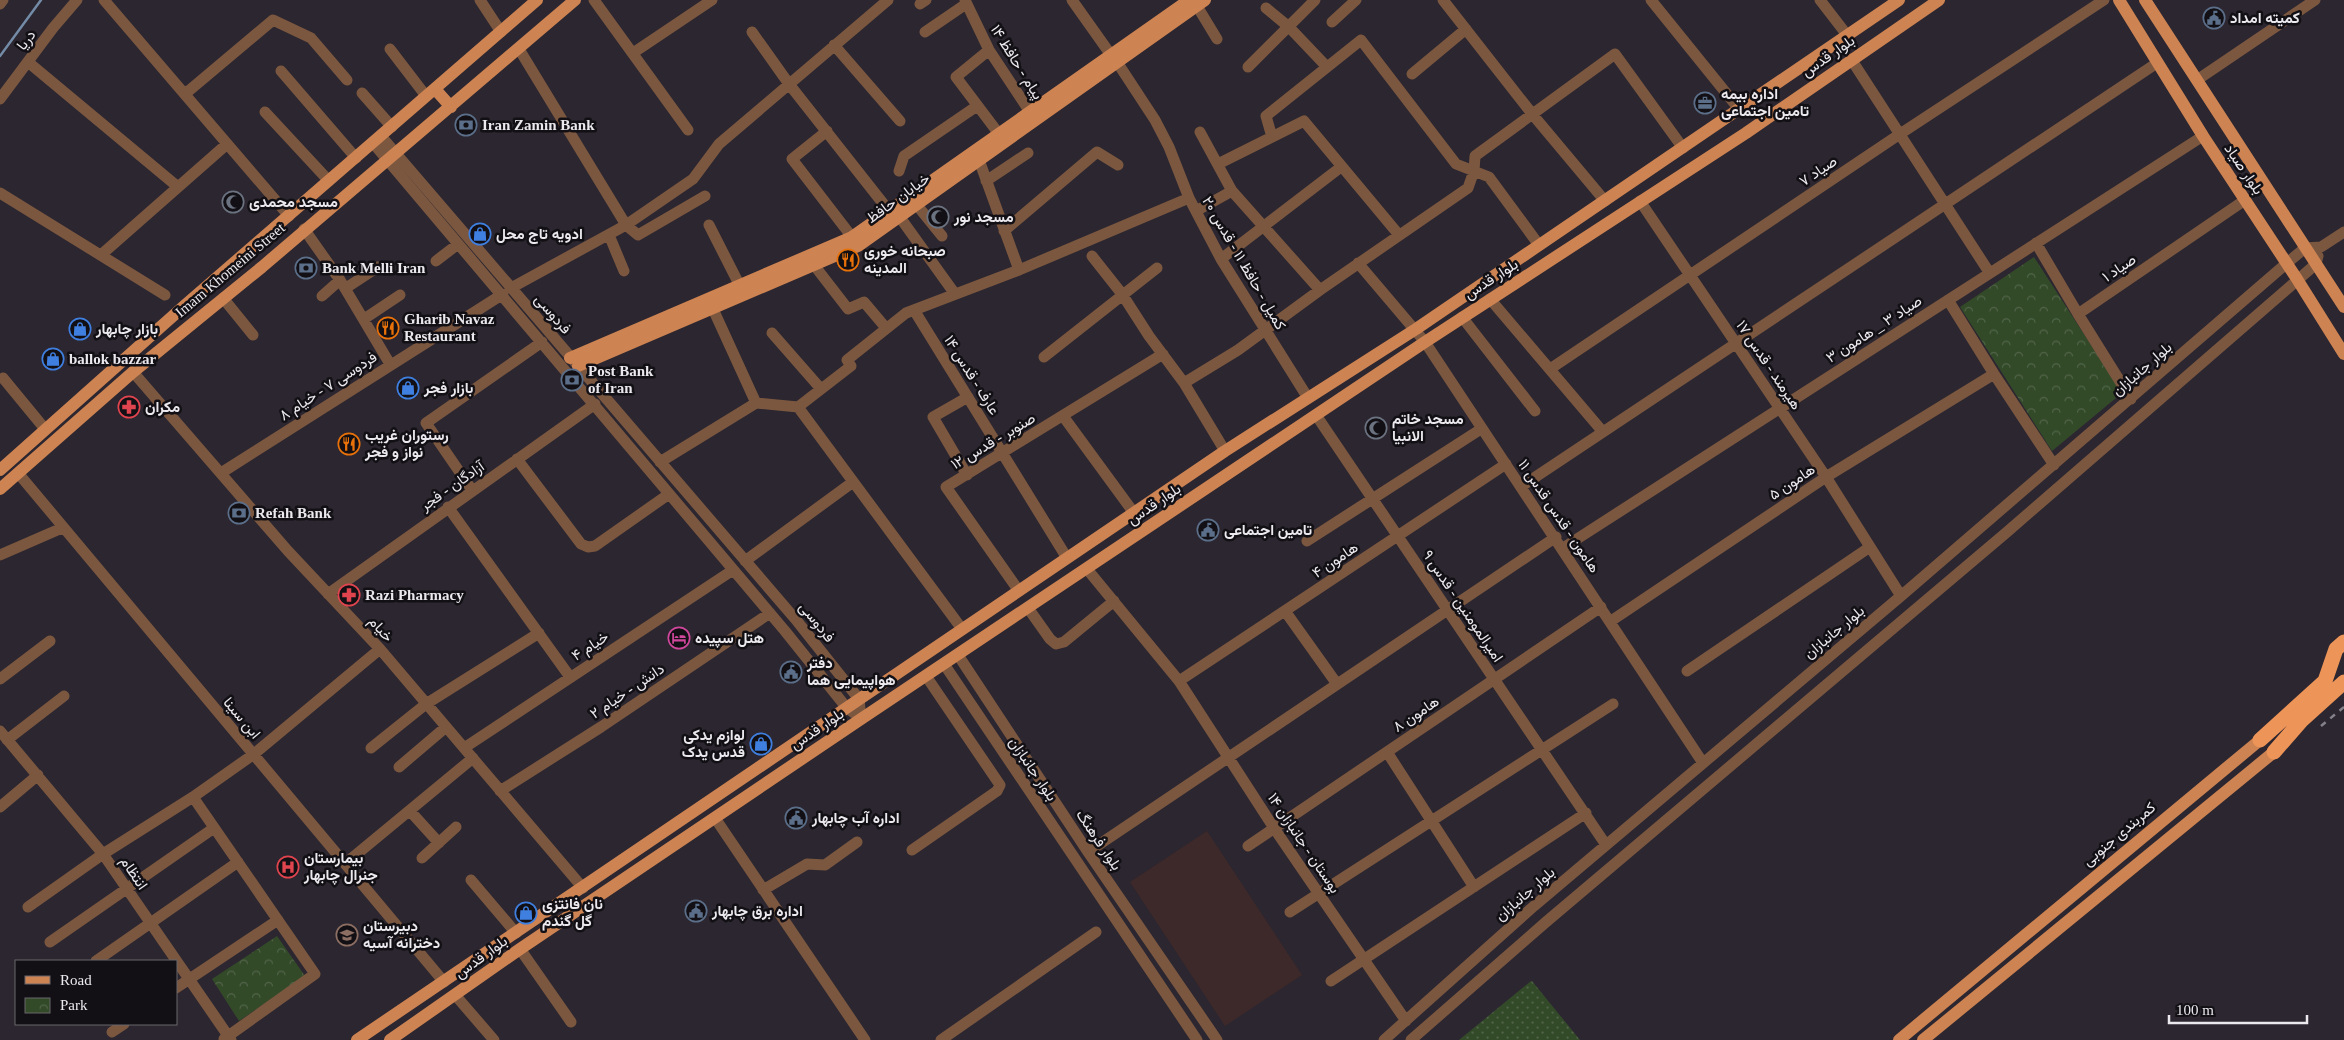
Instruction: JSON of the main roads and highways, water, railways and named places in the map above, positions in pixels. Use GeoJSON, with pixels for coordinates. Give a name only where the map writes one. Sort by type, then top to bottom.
{"type":"FeatureCollection","features":[{"type":"Feature","properties":{"kind":"highway","name":"کمربندی جنوبی"},"geometry":{"type":"LineString","coordinates":[[2274,752],[2297,716],[2325,681],[2336,649],[2344,642]]}},
{"type":"Feature","properties":{"kind":"highway","name":"کمربندی جنوبی"},"geometry":{"type":"LineString","coordinates":[[2260,740],[2344,682]]}},
{"type":"Feature","properties":{"kind":"main road","name":"Imam Khomeini Street"},"geometry":{"type":"LineString","coordinates":[[0,489],[133,372],[451,107],[575,0]]}},
{"type":"Feature","properties":{"kind":"main road","name":"بلوار قدس"},"geometry":{"type":"LineString","coordinates":[[357,1040],[1134,512],[1225,451],[1416,329],[1899,0]]}},
{"type":"Feature","properties":{"kind":"main road","name":"بلوار قدس"},"geometry":{"type":"LineString","coordinates":[[390,1040],[456,996],[520,949],[861,719],[1462,317],[1746,133],[1939,0]]}},
{"type":"Feature","properties":{"kind":"main road","name":"بلوار صیاد"},"geometry":{"type":"LineString","coordinates":[[2119,0],[2202,136],[2298,279],[2344,354]]}},
{"type":"Feature","properties":{"kind":"main road","name":"بلوار صیاد"},"geometry":{"type":"LineString","coordinates":[[2144,0],[2344,307]]}},
{"type":"Feature","properties":{"kind":"main road","name":"خیابان حافظ"},"geometry":{"type":"LineString","coordinates":[[1114,58],[999,134],[894,214],[858,246],[713,309],[574,362],[852,237],[894,214],[916,204],[979,160],[1193,1]]}},
{"type":"Feature","properties":{"kind":"main road","name":"Imam Khomeini Street"},"geometry":{"type":"LineString","coordinates":[[0,470],[501,32],[530,2]]}},
{"type":"Feature","properties":{"kind":"main road"},"geometry":{"type":"LineString","coordinates":[[430,93],[451,107]]}},
{"type":"Feature","properties":{"kind":"main road"},"geometry":{"type":"LineString","coordinates":[[2328,327],[2344,344]]}},
{"type":"Feature","properties":{"kind":"main road","name":"کمربندی جنوبی"},"geometry":{"type":"LineString","coordinates":[[1899,1040],[2260,740]]}},
{"type":"Feature","properties":{"kind":"main road","name":"کمربندی جنوبی"},"geometry":{"type":"LineString","coordinates":[[1923,1040],[2176,830],[2274,752]]}},
{"type":"Feature","properties":{"kind":"main road"},"geometry":{"type":"LineString","coordinates":[[2232,763],[2244,776]]}},
{"type":"Feature","properties":{"kind":"main road"},"geometry":{"type":"LineString","coordinates":[[705,804],[715,818]]}},
{"type":"Feature","properties":{"kind":"main road"},"geometry":{"type":"LineString","coordinates":[[2166,818],[2176,830]]}},
{"type":"Feature","properties":{"kind":"waterway"},"geometry":{"type":"LineString","coordinates":[[0,56],[41,0]]}},
{"type":"Feature","properties":{"kind":"railway"},"geometry":{"type":"LineString","coordinates":[[2321,726],[2344,707]]}},
{"type":"Feature","properties":{"kind":"place","name":"کمیته امداد"},"geometry":{"type":"Point","coordinates":[2214,18]}},
{"type":"Feature","properties":{"kind":"place","name":"اداره بیمه تامین اجتماعی"},"geometry":{"type":"Point","coordinates":[1705,103]}},
{"type":"Feature","properties":{"kind":"place","name":"Iran Zamin Bank"},"geometry":{"type":"Point","coordinates":[466,125]}},
{"type":"Feature","properties":{"kind":"place","name":"مسجد محمدی"},"geometry":{"type":"Point","coordinates":[233,202]}},
{"type":"Feature","properties":{"kind":"place","name":"مسجد نور"},"geometry":{"type":"Point","coordinates":[938,217]}},
{"type":"Feature","properties":{"kind":"place","name":"ادویه تاج محل"},"geometry":{"type":"Point","coordinates":[480,234]}},
{"type":"Feature","properties":{"kind":"place","name":"صبحانه خوری المدینه"},"geometry":{"type":"Point","coordinates":[848,260]}},
{"type":"Feature","properties":{"kind":"place","name":"Bank Melli Iran"},"geometry":{"type":"Point","coordinates":[306,268]}},
{"type":"Feature","properties":{"kind":"place","name":"Gharib Navaz Restaurant"},"geometry":{"type":"Point","coordinates":[388,328]}},
{"type":"Feature","properties":{"kind":"place","name":"بازار چابهار"},"geometry":{"type":"Point","coordinates":[80,329]}},
{"type":"Feature","properties":{"kind":"place","name":"ballok bazzar"},"geometry":{"type":"Point","coordinates":[53,359]}},
{"type":"Feature","properties":{"kind":"place","name":"Post Bank of Iran"},"geometry":{"type":"Point","coordinates":[572,380]}},
{"type":"Feature","properties":{"kind":"place","name":"بازار فجر"},"geometry":{"type":"Point","coordinates":[408,388]}},
{"type":"Feature","properties":{"kind":"place","name":"مکران"},"geometry":{"type":"Point","coordinates":[129,407]}},
{"type":"Feature","properties":{"kind":"place","name":"مسجد خاتم الانبیا"},"geometry":{"type":"Point","coordinates":[1376,428]}},
{"type":"Feature","properties":{"kind":"place","name":"رستوران غریب نواز و فجر"},"geometry":{"type":"Point","coordinates":[349,444]}},
{"type":"Feature","properties":{"kind":"place","name":"Refah Bank"},"geometry":{"type":"Point","coordinates":[239,513]}},
{"type":"Feature","properties":{"kind":"place","name":"تامین اجتماعی"},"geometry":{"type":"Point","coordinates":[1208,530]}},
{"type":"Feature","properties":{"kind":"place","name":"Razi Pharmacy"},"geometry":{"type":"Point","coordinates":[349,595]}},
{"type":"Feature","properties":{"kind":"place","name":"هتل سپیده"},"geometry":{"type":"Point","coordinates":[679,638]}},
{"type":"Feature","properties":{"kind":"place","name":"دفتر هواپیمایی هما"},"geometry":{"type":"Point","coordinates":[791,672]}},
{"type":"Feature","properties":{"kind":"place","name":"لوازم یدکی قدس یدک"},"geometry":{"type":"Point","coordinates":[761,744]}},
{"type":"Feature","properties":{"kind":"place","name":"اداره آب چابهار"},"geometry":{"type":"Point","coordinates":[796,818]}},
{"type":"Feature","properties":{"kind":"place","name":"بیمارستان جنرال چابهار"},"geometry":{"type":"Point","coordinates":[288,867]}},
{"type":"Feature","properties":{"kind":"place","name":"اداره برق چابهار"},"geometry":{"type":"Point","coordinates":[696,911]}},
{"type":"Feature","properties":{"kind":"place","name":"نان فانتزی گل گندم"},"geometry":{"type":"Point","coordinates":[526,913]}},
{"type":"Feature","properties":{"kind":"place","name":"دبیرستان دخترانه آسیه"},"geometry":{"type":"Point","coordinates":[347,935]}}]}
